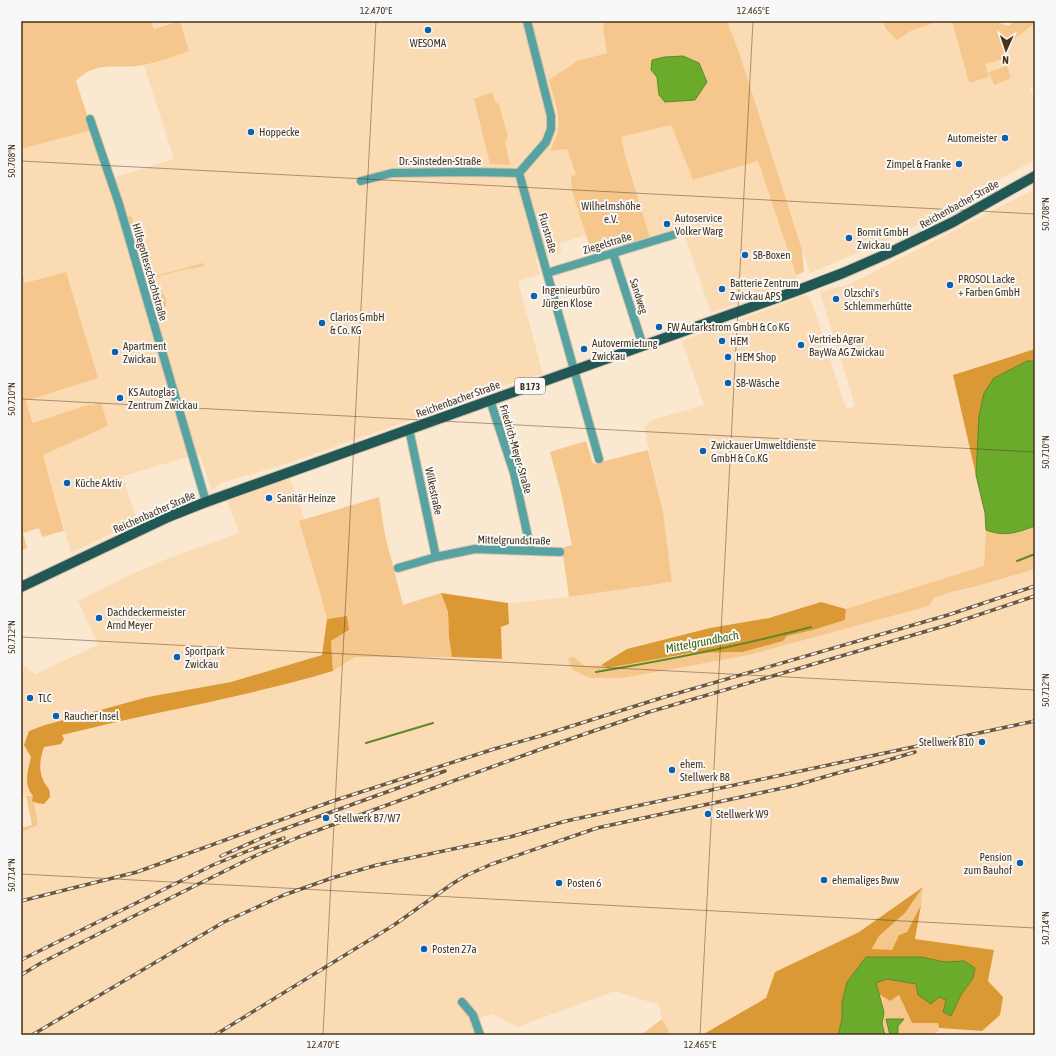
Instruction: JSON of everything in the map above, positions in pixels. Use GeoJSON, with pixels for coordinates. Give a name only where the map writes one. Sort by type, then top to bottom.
{"type":"FeatureCollection","features":[{"type":"Feature","properties":{"kind":"main road","name":"Reichenbacher Straße"},"geometry":{"type":"LineString","coordinates":[[21,587],[154,524],[206,502],[643,346],[861,266],[953,222],[1035,176]]}},
{"type":"Feature","properties":{"kind":"street"},"geometry":{"type":"LineString","coordinates":[[519,173],[546,142],[550,130],[551,116],[527,21]]}},
{"type":"Feature","properties":{"kind":"street","name":"Hilfegottesschachtstraße"},"geometry":{"type":"LineString","coordinates":[[90,119],[119,204],[206,502]]}},
{"type":"Feature","properties":{"kind":"street","name":"Dr.-Sinsteden-Straße"},"geometry":{"type":"LineString","coordinates":[[361,181],[392,173],[519,173]]}},
{"type":"Feature","properties":{"kind":"street","name":"Flurstraße"},"geometry":{"type":"LineString","coordinates":[[519,173],[599,459]]}},
{"type":"Feature","properties":{"kind":"street","name":"Ziegelstraße"},"geometry":{"type":"LineString","coordinates":[[548,273],[673,235]]}},
{"type":"Feature","properties":{"kind":"street","name":"Sandweg"},"geometry":{"type":"LineString","coordinates":[[613,253],[643,346]]}},
{"type":"Feature","properties":{"kind":"street","name":"Friedrich-Meyer-Straße"},"geometry":{"type":"LineString","coordinates":[[490,400],[514,473],[531,551]]}},
{"type":"Feature","properties":{"kind":"street","name":"Wilkestraße"},"geometry":{"type":"LineString","coordinates":[[409,429],[436,557]]}},
{"type":"Feature","properties":{"kind":"street","name":"Mittelgrundstraße"},"geometry":{"type":"LineString","coordinates":[[398,568],[436,557],[475,549],[560,552]]}},
{"type":"Feature","properties":{"kind":"street"},"geometry":{"type":"LineString","coordinates":[[462,1002],[473,1015],[480,1035]]}},
{"type":"Feature","properties":{"kind":"shaded area"},"geometry":{"type":"Polygon","coordinates":[[[151,21],[180,21],[154,29],[151,21]]]}},
{"type":"Feature","properties":{"kind":"shaded area"},"geometry":{"type":"Polygon","coordinates":[[[180,21],[604,21],[603,29],[607,53],[577,61],[550,80],[557,116],[558,132],[551,146],[551,151],[567,149],[576,175],[572,191],[586,235],[560,243],[562,253],[536,260],[540,275],[518,281],[543,374],[460,396],[425,415],[286,464],[221,483],[212,491],[200,455],[184,458],[123,476],[137,521],[71,553],[43,455],[107,426],[90,404],[34,423],[26,401],[98,378],[25,283],[21,269],[21,149],[92,130],[109,179],[174,159],[144,66],[189,51],[180,21]]]}},
{"type":"Feature","properties":{"kind":"shaded area","name":"Bornit GmbH Zwickau"},"geometry":{"type":"Polygon","coordinates":[[[727,21],[882,21],[886,29],[897,40],[911,31],[940,21],[952,21],[969,83],[984,64],[1005,53],[1011,44],[1025,30],[1035,24],[1035,87],[1030,88],[1035,102],[1035,160],[897,236],[810,273],[740,55],[727,21]]]}},
{"type":"Feature","properties":{"kind":"shaded area"},"geometry":{"type":"Polygon","coordinates":[[[683,56],[699,63],[707,82],[695,100],[665,102],[659,95],[657,77],[651,70],[652,60],[665,57],[683,56]]]}},
{"type":"Feature","properties":{"kind":"shaded area"},"geometry":{"type":"Polygon","coordinates":[[[671,125],[693,180],[758,161],[798,282],[711,313],[682,227],[650,237],[626,159],[621,137],[671,125]]]}},
{"type":"Feature","properties":{"kind":"shaded area"},"geometry":{"type":"Polygon","coordinates":[[[1035,189],[1035,349],[953,375],[985,513],[986,530],[984,566],[943,583],[846,609],[821,602],[769,618],[710,628],[627,649],[601,665],[585,666],[574,657],[573,670],[623,678],[749,655],[929,606],[934,598],[951,592],[979,586],[1035,569],[1035,1035],[939,1035],[939,1028],[982,1031],[988,982],[994,950],[915,939],[923,887],[859,932],[775,972],[766,998],[702,1035],[671,1035],[662,1019],[659,1005],[615,991],[517,1027],[492,1014],[474,1020],[476,1035],[21,1035],[21,832],[38,824],[33,796],[21,798],[21,664],[35,674],[98,645],[78,601],[164,560],[239,533],[227,501],[290,478],[305,520],[299,521],[327,619],[322,655],[231,682],[138,700],[35,743],[69,733],[328,673],[355,657],[452,657],[502,659],[501,627],[509,624],[508,603],[569,597],[672,582],[663,512],[644,428],[652,420],[704,405],[682,341],[806,295],[811,299],[846,409],[855,406],[820,292],[847,285],[864,277],[1035,189]]]}},
{"type":"Feature","properties":{"kind":"shaded area"},"geometry":{"type":"Polygon","coordinates":[[[1035,349],[1035,361],[1027,361],[994,378],[978,439],[976,475],[953,375],[1035,349]]]}},
{"type":"Feature","properties":{"kind":"shaded area"},"geometry":{"type":"Polygon","coordinates":[[[1027,361],[1035,361],[1035,526],[1005,534],[986,530],[985,513],[976,475],[979,416],[984,393],[994,378],[1027,361]]]}},
{"type":"Feature","properties":{"kind":"shaded area"},"geometry":{"type":"Polygon","coordinates":[[[441,593],[508,603],[509,624],[501,627],[502,659],[452,657],[449,637],[448,612],[441,593]]]}},
{"type":"Feature","properties":{"kind":"shaded area"},"geometry":{"type":"Polygon","coordinates":[[[821,602],[846,609],[845,620],[787,636],[783,641],[743,652],[690,653],[608,668],[601,665],[627,649],[710,628],[769,618],[821,602]]]}},
{"type":"Feature","properties":{"kind":"shaded area"},"geometry":{"type":"Polygon","coordinates":[[[347,616],[349,630],[331,641],[333,671],[299,681],[62,735],[64,739],[61,744],[44,747],[41,756],[40,764],[42,778],[49,790],[50,797],[44,804],[32,801],[33,796],[27,782],[31,757],[24,745],[29,731],[45,725],[148,697],[231,682],[322,655],[327,619],[347,616]]]}},
{"type":"Feature","properties":{"kind":"shaded area"},"geometry":{"type":"Polygon","coordinates":[[[923,887],[905,913],[879,936],[872,949],[892,950],[899,935],[907,932],[921,905],[915,939],[994,950],[988,981],[1003,997],[1000,1015],[982,1031],[939,1028],[938,1023],[912,1023],[899,995],[890,1001],[879,994],[876,983],[887,979],[916,984],[946,1000],[951,1016],[961,995],[973,978],[964,961],[945,962],[921,957],[866,957],[847,982],[842,1002],[842,1019],[838,1035],[702,1035],[766,998],[775,972],[859,932],[923,887]]]}},
{"type":"Feature","properties":{"kind":"shaded area"},"geometry":{"type":"Polygon","coordinates":[[[866,957],[921,957],[945,962],[964,961],[975,968],[973,978],[961,995],[951,1016],[943,1012],[946,1000],[939,997],[931,1004],[918,995],[916,984],[887,979],[876,983],[884,1012],[882,1024],[885,1035],[838,1035],[842,1019],[842,1002],[847,982],[866,957]]]}},
{"type":"Feature","properties":{"kind":"shaded area"},"geometry":{"type":"Polygon","coordinates":[[[886,1019],[904,1019],[898,1026],[898,1033],[890,1035],[886,1019]]]}},
{"type":"Feature","properties":{"kind":"green space"},"geometry":{"type":"Polygon","coordinates":[[[21,21],[151,21],[154,29],[180,21],[189,51],[161,61],[144,65],[100,68],[84,74],[76,81],[92,130],[21,149],[21,21]]]}},
{"type":"Feature","properties":{"kind":"green space","name":"Wilhelmshöhe e.V."},"geometry":{"type":"Polygon","coordinates":[[[604,21],[727,21],[740,55],[802,249],[804,272],[796,275],[758,161],[693,180],[671,125],[621,137],[626,159],[650,237],[592,254],[572,191],[571,176],[576,175],[567,149],[551,151],[557,133],[558,118],[549,80],[577,61],[607,53],[603,29],[604,21]]]}},
{"type":"Feature","properties":{"kind":"green space"},"geometry":{"type":"Polygon","coordinates":[[[882,21],[940,21],[911,31],[897,40],[886,29],[882,21]]]}},
{"type":"Feature","properties":{"kind":"green space"},"geometry":{"type":"Polygon","coordinates":[[[952,21],[994,21],[1009,26],[1013,21],[1035,21],[1035,24],[1020,34],[1012,43],[1008,48],[1004,59],[985,64],[989,77],[969,83],[952,21]]]}},
{"type":"Feature","properties":{"kind":"green space"},"geometry":{"type":"Polygon","coordinates":[[[1007,66],[1011,78],[994,85],[989,72],[1007,66]]]}},
{"type":"Feature","properties":{"kind":"green space"},"geometry":{"type":"Polygon","coordinates":[[[492,92],[495,102],[499,104],[508,137],[505,141],[510,165],[490,164],[474,99],[492,92]]]}},
{"type":"Feature","properties":{"kind":"green space"},"geometry":{"type":"Polygon","coordinates":[[[131,215],[141,247],[136,247],[128,218],[131,215]]]}},
{"type":"Feature","properties":{"kind":"green space"},"geometry":{"type":"Polygon","coordinates":[[[142,256],[147,272],[152,271],[154,277],[149,279],[145,277],[140,258],[142,256]]]}},
{"type":"Feature","properties":{"kind":"green space"},"geometry":{"type":"Polygon","coordinates":[[[203,263],[204,266],[155,276],[203,263]]]}},
{"type":"Feature","properties":{"kind":"green space"},"geometry":{"type":"Polygon","coordinates":[[[21,269],[25,283],[66,272],[98,378],[26,401],[33,423],[90,404],[91,406],[101,402],[108,426],[43,455],[64,531],[42,537],[39,528],[23,533],[27,548],[21,551],[21,269]]]}},
{"type":"Feature","properties":{"kind":"green space"},"geometry":{"type":"Polygon","coordinates":[[[152,289],[162,292],[166,299],[166,306],[160,311],[154,309],[150,293],[152,289]]]}},
{"type":"Feature","properties":{"kind":"green space"},"geometry":{"type":"Polygon","coordinates":[[[586,441],[593,464],[648,450],[663,512],[672,582],[569,597],[562,548],[572,545],[561,493],[550,452],[586,441]]]}},
{"type":"Feature","properties":{"kind":"green space"},"geometry":{"type":"Polygon","coordinates":[[[379,497],[385,535],[403,605],[441,593],[448,612],[449,637],[452,657],[355,657],[333,671],[331,641],[349,630],[347,616],[327,619],[299,521],[379,497]]]}},
{"type":"Feature","properties":{"kind":"green space"},"geometry":{"type":"Polygon","coordinates":[[[1035,526],[1035,569],[978,586],[951,592],[934,598],[929,606],[749,655],[623,678],[589,678],[573,670],[568,658],[574,657],[585,666],[601,665],[608,668],[690,653],[743,652],[783,641],[787,636],[845,620],[846,609],[984,566],[986,530],[999,534],[1010,534],[1035,526]]]}},
{"type":"Feature","properties":{"kind":"green space"},"geometry":{"type":"Polygon","coordinates":[[[26,796],[33,796],[38,825],[21,832],[21,828],[32,825],[26,796]]]}},
{"type":"Feature","properties":{"kind":"green space"},"geometry":{"type":"Polygon","coordinates":[[[923,887],[921,905],[907,932],[899,935],[892,950],[872,950],[879,936],[905,913],[923,887]]]}},
{"type":"Feature","properties":{"kind":"green space"},"geometry":{"type":"Polygon","coordinates":[[[879,994],[890,1001],[899,995],[912,1023],[938,1023],[939,1031],[931,1035],[891,1035],[898,1033],[898,1026],[903,1019],[886,1019],[890,1035],[885,1035],[882,1024],[884,1012],[879,994]]]}},
{"type":"Feature","properties":{"kind":"green space"},"geometry":{"type":"Polygon","coordinates":[[[662,1019],[671,1035],[641,1035],[662,1019]]]}},
{"type":"Feature","properties":{"kind":"waterway","name":"Mittelgrundbach"},"geometry":{"type":"LineString","coordinates":[[1017,561],[1035,554]]}},
{"type":"Feature","properties":{"kind":"waterway","name":"Mittelgrundbach"},"geometry":{"type":"LineString","coordinates":[[596,672],[704,652],[811,627]]}},
{"type":"Feature","properties":{"kind":"waterway","name":"Mittelgrundbach"},"geometry":{"type":"LineString","coordinates":[[366,743],[433,723]]}},
{"type":"Feature","properties":{"kind":"railway"},"geometry":{"type":"LineString","coordinates":[[21,901],[137,872],[333,801],[494,749],[661,698],[948,615],[1035,586]]}},
{"type":"Feature","properties":{"kind":"railway"},"geometry":{"type":"LineString","coordinates":[[21,975],[41,963],[122,922],[255,856],[299,837],[544,748],[649,712],[951,624],[1035,596]]}},
{"type":"Feature","properties":{"kind":"railway"},"geometry":{"type":"LineString","coordinates":[[32,1035],[224,922],[284,895],[332,878],[377,865],[510,837],[566,821],[1035,721]]}},
{"type":"Feature","properties":{"kind":"railway"},"geometry":{"type":"LineString","coordinates":[[215,1035],[394,925],[452,884],[465,876],[492,864],[597,828],[797,785],[915,752]]}},
{"type":"Feature","properties":{"kind":"railway"},"geometry":{"type":"LineString","coordinates":[[221,856],[273,833],[445,771]]}},
{"type":"Feature","properties":{"kind":"railway"},"geometry":{"type":"LineString","coordinates":[[21,960],[213,865],[284,838]]}},
{"type":"Feature","properties":{"kind":"place","name":"WESOMA"},"geometry":{"type":"Point","coordinates":[428,30]}},
{"type":"Feature","properties":{"kind":"place","name":"Hoppecke"},"geometry":{"type":"Point","coordinates":[251,132]}},
{"type":"Feature","properties":{"kind":"place","name":"Automeister"},"geometry":{"type":"Point","coordinates":[1005,138]}},
{"type":"Feature","properties":{"kind":"place","name":"Zimpel & Franke"},"geometry":{"type":"Point","coordinates":[959,164]}},
{"type":"Feature","properties":{"kind":"place","name":"Autoservice Volker Warg"},"geometry":{"type":"Point","coordinates":[667,224]}},
{"type":"Feature","properties":{"kind":"place","name":"Bornit GmbH Zwickau"},"geometry":{"type":"Point","coordinates":[849,238]}},
{"type":"Feature","properties":{"kind":"place","name":"SB-Boxen"},"geometry":{"type":"Point","coordinates":[745,255]}},
{"type":"Feature","properties":{"kind":"place","name":"PROSOL Lacke + Farben GmbH"},"geometry":{"type":"Point","coordinates":[950,285]}},
{"type":"Feature","properties":{"kind":"place","name":"Batterie Zentrum Zwickau APS"},"geometry":{"type":"Point","coordinates":[722,289]}},
{"type":"Feature","properties":{"kind":"place","name":"Ingenieurbüro Jürgen Klose"},"geometry":{"type":"Point","coordinates":[534,296]}},
{"type":"Feature","properties":{"kind":"place","name":"Olzschi's Schlemmerhütte"},"geometry":{"type":"Point","coordinates":[836,299]}},
{"type":"Feature","properties":{"kind":"place","name":"Clarios GmbH & Co. KG"},"geometry":{"type":"Point","coordinates":[322,323]}},
{"type":"Feature","properties":{"kind":"place","name":"FW Autarkstrom GmbH & Co KG"},"geometry":{"type":"Point","coordinates":[659,327]}},
{"type":"Feature","properties":{"kind":"place","name":"HEM"},"geometry":{"type":"Point","coordinates":[722,341]}},
{"type":"Feature","properties":{"kind":"place","name":"Vertrieb Agrar BayWa AG Zwickau"},"geometry":{"type":"Point","coordinates":[801,345]}},
{"type":"Feature","properties":{"kind":"place","name":"Autovermietung Zwickau"},"geometry":{"type":"Point","coordinates":[584,349]}},
{"type":"Feature","properties":{"kind":"place","name":"Apartment Zwickau"},"geometry":{"type":"Point","coordinates":[115,352]}},
{"type":"Feature","properties":{"kind":"place","name":"HEM Shop"},"geometry":{"type":"Point","coordinates":[728,357]}},
{"type":"Feature","properties":{"kind":"place","name":"SB-Wäsche"},"geometry":{"type":"Point","coordinates":[728,383]}},
{"type":"Feature","properties":{"kind":"place","name":"KS Autoglas Zentrum Zwickau"},"geometry":{"type":"Point","coordinates":[120,398]}},
{"type":"Feature","properties":{"kind":"place","name":"Zwickauer Umweltdienste GmbH & Co.KG"},"geometry":{"type":"Point","coordinates":[703,451]}},
{"type":"Feature","properties":{"kind":"place","name":"Küche Aktiv"},"geometry":{"type":"Point","coordinates":[67,483]}},
{"type":"Feature","properties":{"kind":"place","name":"Sanitär Heinze"},"geometry":{"type":"Point","coordinates":[269,498]}},
{"type":"Feature","properties":{"kind":"place","name":"Dachdeckermeister Arnd Meyer"},"geometry":{"type":"Point","coordinates":[99,618]}},
{"type":"Feature","properties":{"kind":"place","name":"Sportpark Zwickau"},"geometry":{"type":"Point","coordinates":[177,657]}},
{"type":"Feature","properties":{"kind":"place","name":"TLC"},"geometry":{"type":"Point","coordinates":[30,698]}},
{"type":"Feature","properties":{"kind":"place","name":"Raucher Insel"},"geometry":{"type":"Point","coordinates":[56,716]}},
{"type":"Feature","properties":{"kind":"place","name":"Stellwerk B10"},"geometry":{"type":"Point","coordinates":[982,742]}},
{"type":"Feature","properties":{"kind":"place","name":"ehem. Stellwerk B8"},"geometry":{"type":"Point","coordinates":[672,770]}},
{"type":"Feature","properties":{"kind":"place","name":"Stellwerk W9"},"geometry":{"type":"Point","coordinates":[708,814]}},
{"type":"Feature","properties":{"kind":"place","name":"Stellwerk B7/W7"},"geometry":{"type":"Point","coordinates":[326,818]}},
{"type":"Feature","properties":{"kind":"place","name":"Pension zum Bauhof"},"geometry":{"type":"Point","coordinates":[1020,863]}},
{"type":"Feature","properties":{"kind":"place","name":"ehemaliges Bww"},"geometry":{"type":"Point","coordinates":[824,880]}},
{"type":"Feature","properties":{"kind":"place","name":"Posten 6"},"geometry":{"type":"Point","coordinates":[559,883]}},
{"type":"Feature","properties":{"kind":"place","name":"Posten 27a"},"geometry":{"type":"Point","coordinates":[424,949]}}]}
